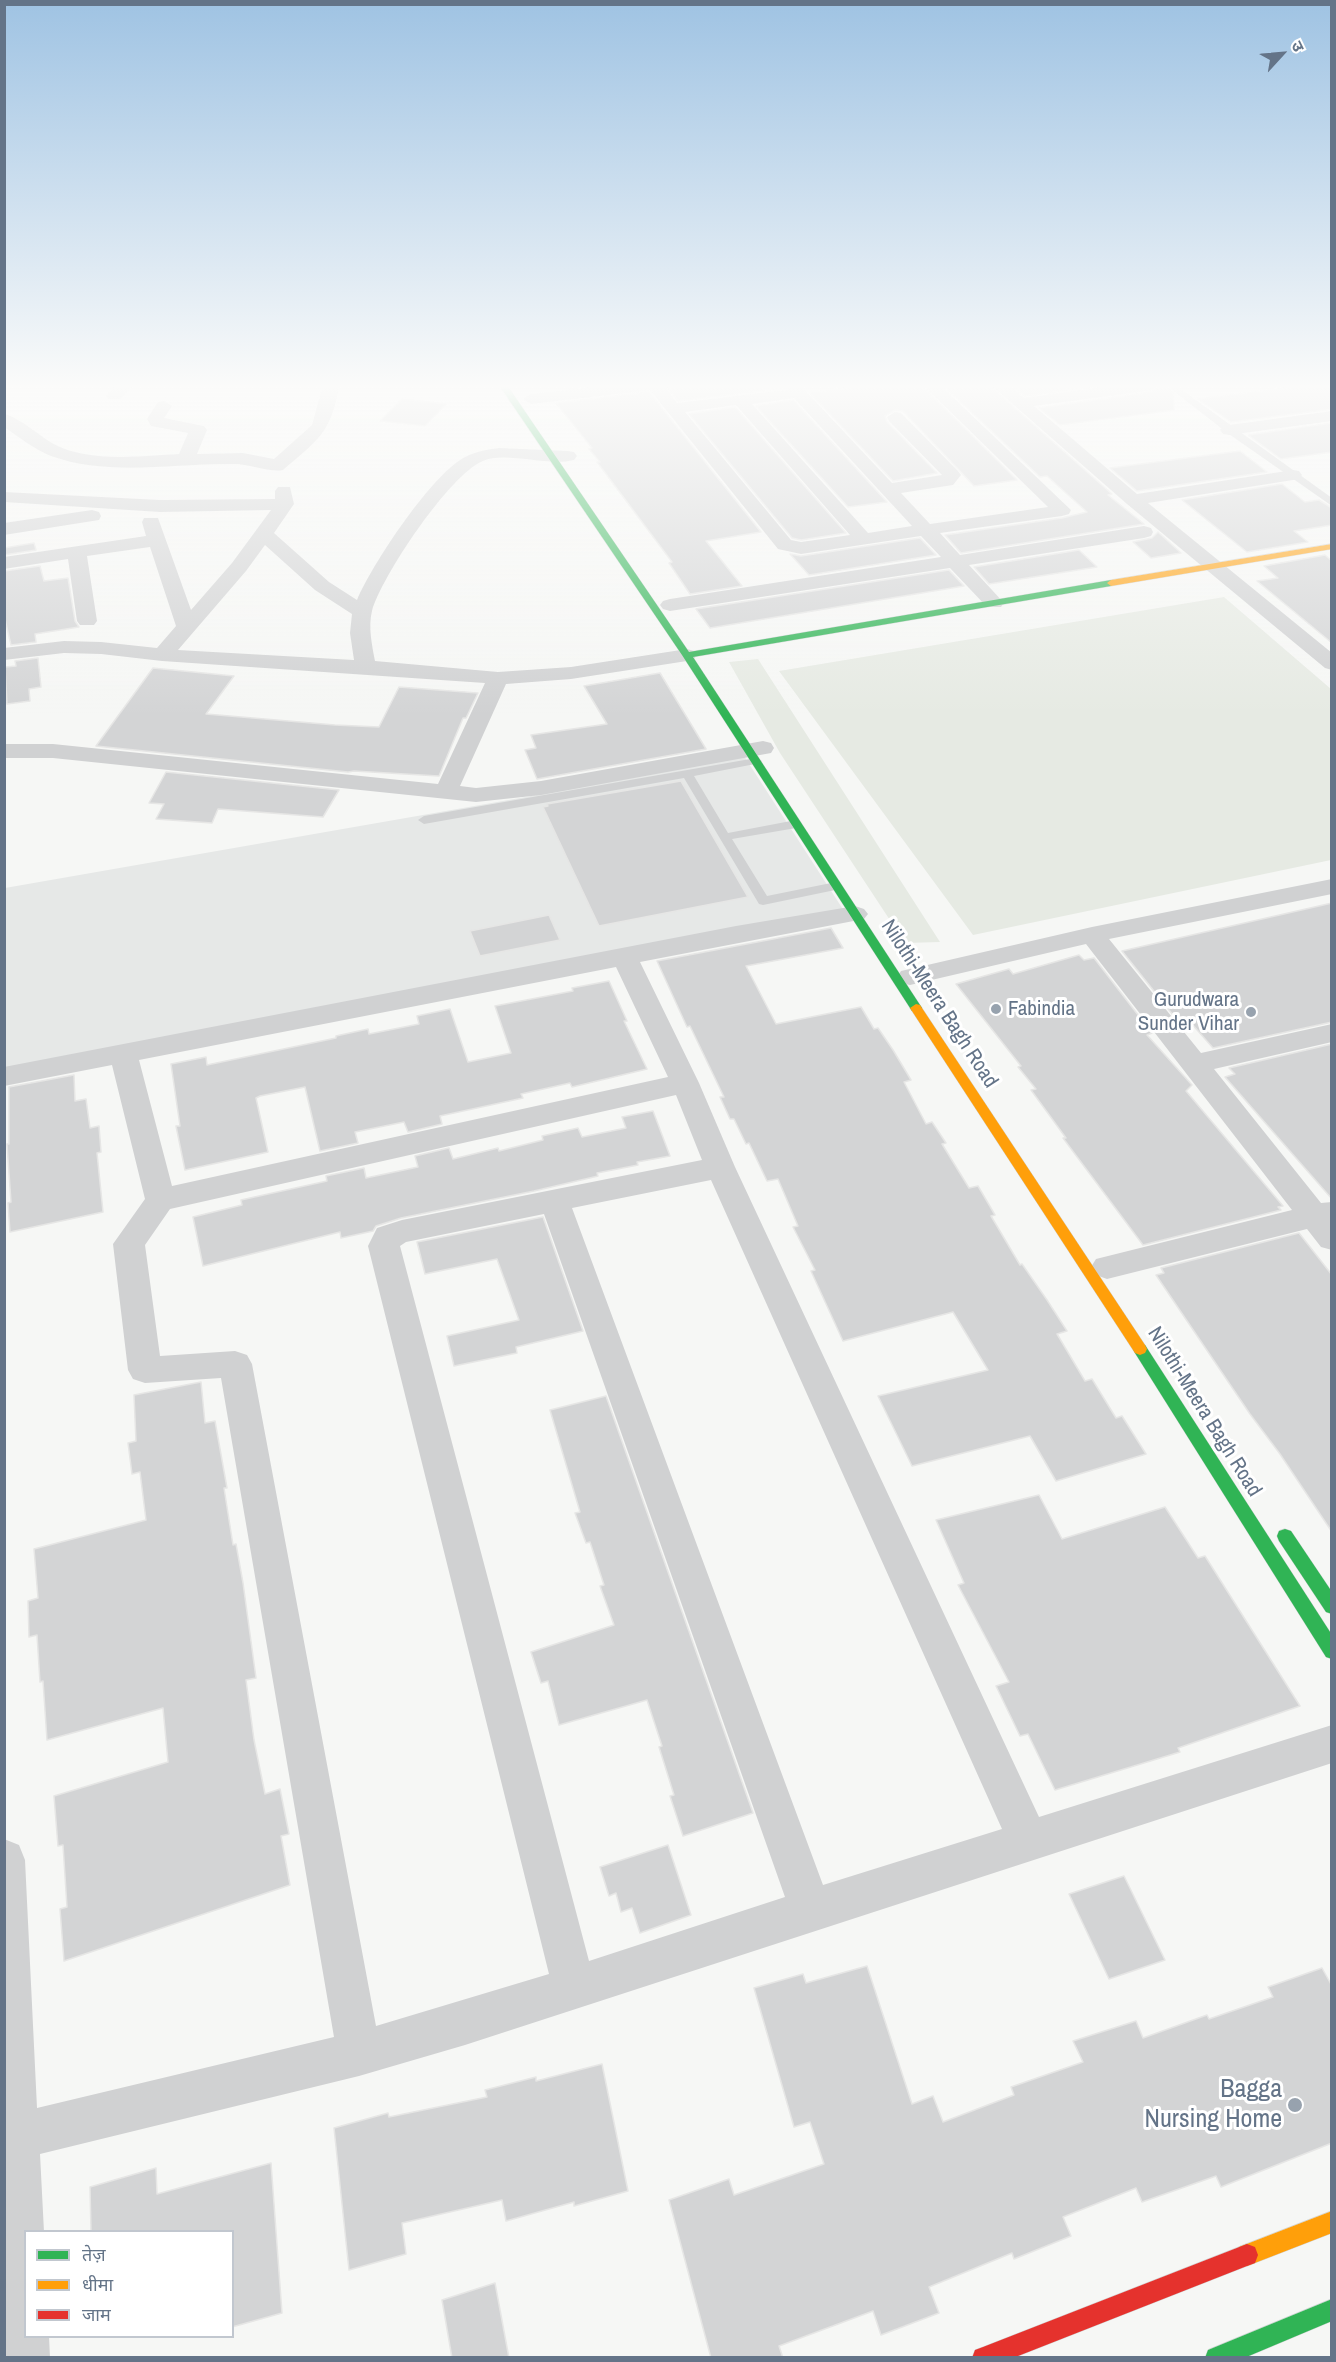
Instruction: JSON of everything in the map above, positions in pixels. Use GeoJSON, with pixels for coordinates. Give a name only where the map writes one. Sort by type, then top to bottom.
{"type":"FeatureCollection","features":[{"type":"Feature","properties":{"kind":"street"},"geometry":{"type":"LineString","coordinates":[[162,655],[239,567],[285,504],[284,495]]}},
{"type":"Feature","properties":{"kind":"street"},"geometry":{"type":"LineString","coordinates":[[365,667],[361,634],[362,612],[372,590],[404,536],[437,495]]}},
{"type":"Feature","properties":{"kind":"street","name":"Nilothi-Meera Bagh Road"},"geometry":{"type":"LineString","coordinates":[[586,495],[694,653],[756,753],[796,824],[1090,1271],[1332,1651]]}},
{"type":"Feature","properties":{"kind":"street","name":"Nilothi-Meera Bagh Road"},"geometry":{"type":"LineString","coordinates":[[588,495],[670,605],[694,653]]}},
{"type":"Feature","properties":{"kind":"street"},"geometry":{"type":"LineString","coordinates":[[745,495],[785,545],[801,548],[1062,510],[1047,495]]}},
{"type":"Feature","properties":{"kind":"street"},"geometry":{"type":"LineString","coordinates":[[824,495],[863,539]]}},
{"type":"Feature","properties":{"kind":"street"},"geometry":{"type":"LineString","coordinates":[[893,495],[994,603]]}},
{"type":"Feature","properties":{"kind":"street"},"geometry":{"type":"LineString","coordinates":[[1126,495],[1332,664]]}},
{"type":"Feature","properties":{"kind":"street"},"geometry":{"type":"LineString","coordinates":[[1132,500],[1163,495]]}},
{"type":"Feature","properties":{"kind":"street"},"geometry":{"type":"LineString","coordinates":[[4,496],[153,507],[285,504]]}},
{"type":"Feature","properties":{"kind":"street"},"geometry":{"type":"LineString","coordinates":[[4,529],[153,507]]}},
{"type":"Feature","properties":{"kind":"street"},"geometry":{"type":"LineString","coordinates":[[153,507],[157,540],[186,626]]}},
{"type":"Feature","properties":{"kind":"street"},"geometry":{"type":"LineString","coordinates":[[670,605],[1144,532]]}},
{"type":"Feature","properties":{"kind":"street"},"geometry":{"type":"LineString","coordinates":[[264,533],[322,586],[362,612]]}},
{"type":"Feature","properties":{"kind":"street"},"geometry":{"type":"LineString","coordinates":[[4,563],[157,540]]}},
{"type":"Feature","properties":{"kind":"street"},"geometry":{"type":"LineString","coordinates":[[4,654],[64,647],[101,648],[162,655],[365,667],[498,678],[571,673],[1332,546]]}},
{"type":"Feature","properties":{"kind":"street"},"geometry":{"type":"LineString","coordinates":[[77,552],[87,621]]}},
{"type":"Feature","properties":{"kind":"street"},"geometry":{"type":"LineString","coordinates":[[446,792],[498,678]]}},
{"type":"Feature","properties":{"kind":"street"},"geometry":{"type":"LineString","coordinates":[[4,751],[53,751],[476,795],[504,793],[756,753]]}},
{"type":"Feature","properties":{"kind":"street","name":"Nilothi-Meera Bagh Road"},"geometry":{"type":"LineString","coordinates":[[756,753],[988,1093]]}},
{"type":"Feature","properties":{"kind":"street"},"geometry":{"type":"LineString","coordinates":[[910,977],[1092,935],[1332,886]]}},
{"type":"Feature","properties":{"kind":"street"},"geometry":{"type":"LineString","coordinates":[[4,1077],[736,934],[855,915]]}},
{"type":"Feature","properties":{"kind":"street"},"geometry":{"type":"LineString","coordinates":[[1092,935],[1325,1222],[1107,1267]]}},
{"type":"Feature","properties":{"kind":"street"},"geometry":{"type":"LineString","coordinates":[[624,957],[685,1083],[720,1167],[1028,1840]]}},
{"type":"Feature","properties":{"kind":"street"},"geometry":{"type":"LineString","coordinates":[[1195,1064],[1332,1033]]}},
{"type":"Feature","properties":{"kind":"street"},"geometry":{"type":"LineString","coordinates":[[123,1054],[160,1200]]}},
{"type":"Feature","properties":{"kind":"street"},"geometry":{"type":"LineString","coordinates":[[359,2053],[235,1364],[145,1370],[129,1244],[160,1200],[685,1083]]}},
{"type":"Feature","properties":{"kind":"street"},"geometry":{"type":"LineString","coordinates":[[574,1986],[384,1246],[388,1236],[402,1231],[720,1167]]}},
{"type":"Feature","properties":{"kind":"street"},"geometry":{"type":"LineString","coordinates":[[554,1200],[811,1910]]}},
{"type":"Feature","properties":{"kind":"street"},"geometry":{"type":"LineString","coordinates":[[1279,1527],[1332,1607]]}},
{"type":"Feature","properties":{"kind":"street"},"geometry":{"type":"LineString","coordinates":[[11,2138],[359,2053],[465,2023],[574,1986],[1332,1744]]}},
{"type":"Feature","properties":{"kind":"street"},"geometry":{"type":"LineString","coordinates":[[4,1860],[11,2138],[24,2358]]}},
{"type":"Feature","properties":{"kind":"street"},"geometry":{"type":"LineString","coordinates":[[983,2358],[1332,2222]]}},
{"type":"Feature","properties":{"kind":"street"},"geometry":{"type":"LineString","coordinates":[[1216,2358],[1332,2310]]}},
{"type":"Feature","properties":{"kind":"lane"},"geometry":{"type":"LineString","coordinates":[[424,820],[687,774],[756,753]]}},
{"type":"Feature","properties":{"kind":"lane"},"geometry":{"type":"LineString","coordinates":[[687,774],[763,901],[836,886]]}},
{"type":"Feature","properties":{"kind":"lane"},"geometry":{"type":"LineString","coordinates":[[725,837],[796,824]]}},
{"type":"Feature","properties":{"kind":"shaded area"},"geometry":{"type":"Polygon","coordinates":[[[1224,597],[1331,689],[1331,860],[973,935],[779,671],[1224,597]]]}},
{"type":"Feature","properties":{"kind":"shaded area"},"geometry":{"type":"Polygon","coordinates":[[[758,659],[940,942],[905,943],[780,753],[729,662],[758,659]]]}},
{"type":"Feature","properties":{"kind":"shaded area"},"geometry":{"type":"Polygon","coordinates":[[[744,756],[846,914],[5,1082],[5,888],[526,797],[744,756]]]}},
{"type":"Feature","properties":{"kind":"building"},"geometry":{"type":"Polygon","coordinates":[[[622,495],[732,495],[761,532],[706,541],[742,586],[690,594],[669,563],[672,562],[622,495]]]}},
{"type":"Feature","properties":{"kind":"building"},"geometry":{"type":"Polygon","coordinates":[[[756,495],[813,495],[846,533],[801,540],[792,538],[756,495]]]}},
{"type":"Feature","properties":{"kind":"building"},"geometry":{"type":"Polygon","coordinates":[[[837,495],[881,495],[887,502],[848,507],[837,495]]]}},
{"type":"Feature","properties":{"kind":"building"},"geometry":{"type":"Polygon","coordinates":[[[1068,495],[1108,495],[1144,524],[961,553],[945,535],[1062,518],[1087,512],[1068,495]]]}},
{"type":"Feature","properties":{"kind":"building"},"geometry":{"type":"Polygon","coordinates":[[[1212,495],[1296,495],[1305,502],[1319,500],[1332,508],[1332,525],[1294,531],[1308,542],[1247,552],[1182,500],[1212,495]]]}},
{"type":"Feature","properties":{"kind":"building"},"geometry":{"type":"Polygon","coordinates":[[[1158,532],[1181,553],[1151,558],[1133,542],[1152,538],[1158,532]]]}},
{"type":"Feature","properties":{"kind":"building"},"geometry":{"type":"Polygon","coordinates":[[[920,538],[936,555],[809,575],[790,554],[801,556],[920,538]]]}},
{"type":"Feature","properties":{"kind":"building"},"geometry":{"type":"Polygon","coordinates":[[[34,543],[36,550],[4,555],[4,548],[34,543]]]}},
{"type":"Feature","properties":{"kind":"building"},"geometry":{"type":"Polygon","coordinates":[[[1079,550],[1097,567],[989,584],[974,567],[1079,550]]]}},
{"type":"Feature","properties":{"kind":"building"},"geometry":{"type":"Polygon","coordinates":[[[1325,555],[1332,561],[1332,643],[1257,581],[1278,578],[1264,566],[1325,555]]]}},
{"type":"Feature","properties":{"kind":"building"},"geometry":{"type":"Polygon","coordinates":[[[40,566],[44,581],[68,578],[75,621],[79,627],[35,634],[36,642],[11,645],[4,615],[4,571],[40,566]]]}},
{"type":"Feature","properties":{"kind":"building"},"geometry":{"type":"Polygon","coordinates":[[[949,570],[964,586],[710,628],[696,609],[949,570]]]}},
{"type":"Feature","properties":{"kind":"building"},"geometry":{"type":"Polygon","coordinates":[[[38,658],[41,687],[29,689],[30,701],[7,704],[5,667],[16,666],[15,661],[38,658]]]}},
{"type":"Feature","properties":{"kind":"building"},"geometry":{"type":"Polygon","coordinates":[[[153,668],[234,676],[206,714],[335,725],[379,727],[399,687],[478,693],[466,718],[463,718],[439,776],[348,772],[96,746],[153,668]]]}},
{"type":"Feature","properties":{"kind":"building"},"geometry":{"type":"Polygon","coordinates":[[[660,673],[706,749],[537,779],[525,750],[536,748],[531,735],[607,724],[584,686],[660,673]]]}},
{"type":"Feature","properties":{"kind":"building"},"geometry":{"type":"Polygon","coordinates":[[[166,772],[339,790],[323,817],[218,809],[212,823],[156,819],[164,804],[149,803],[166,772]]]}},
{"type":"Feature","properties":{"kind":"building"},"geometry":{"type":"Polygon","coordinates":[[[681,781],[748,897],[599,926],[543,807],[548,806],[547,804],[681,781]]]}},
{"type":"Feature","properties":{"kind":"building"},"geometry":{"type":"Polygon","coordinates":[[[1332,903],[1332,1022],[1213,1048],[1191,1023],[1181,1025],[1122,951],[1332,903]]]}},
{"type":"Feature","properties":{"kind":"building"},"geometry":{"type":"Polygon","coordinates":[[[549,915],[560,940],[480,956],[470,931],[549,915]]]}},
{"type":"Feature","properties":{"kind":"building"},"geometry":{"type":"Polygon","coordinates":[[[831,928],[843,948],[746,966],[776,1024],[861,1007],[874,1029],[878,1028],[911,1080],[904,1082],[926,1124],[932,1122],[946,1143],[942,1144],[969,1188],[978,1186],[995,1215],[991,1216],[1020,1265],[1022,1264],[1067,1331],[1057,1334],[1085,1381],[1092,1379],[1116,1418],[1122,1416],[1146,1454],[1056,1481],[1030,1436],[912,1466],[878,1396],[988,1370],[953,1312],[843,1341],[811,1271],[815,1270],[793,1227],[798,1226],[778,1179],[767,1181],[749,1143],[746,1144],[734,1119],[730,1119],[720,1097],[724,1097],[690,1026],[687,1027],[657,961],[831,928]]]}},
{"type":"Feature","properties":{"kind":"building"},"geometry":{"type":"Polygon","coordinates":[[[1079,955],[1084,960],[1094,958],[1152,1033],[1147,1035],[1192,1085],[1186,1091],[1283,1206],[1278,1207],[1281,1210],[1143,1245],[1063,1138],[1066,1138],[1031,1090],[1036,1089],[1018,1067],[1021,1066],[956,984],[1009,969],[1013,974],[1079,955]]]}},
{"type":"Feature","properties":{"kind":"building"},"geometry":{"type":"Polygon","coordinates":[[[609,981],[627,1021],[624,1021],[647,1069],[572,1087],[570,1083],[521,1094],[523,1098],[440,1116],[442,1124],[408,1132],[404,1122],[355,1132],[358,1143],[320,1151],[305,1087],[260,1096],[256,1098],[268,1152],[185,1170],[176,1126],[180,1126],[171,1064],[206,1057],[207,1065],[336,1038],[336,1036],[368,1029],[369,1034],[419,1024],[417,1016],[450,1009],[468,1062],[511,1053],[495,1006],[573,991],[572,988],[609,981]]]}},
{"type":"Feature","properties":{"kind":"building"},"geometry":{"type":"Polygon","coordinates":[[[1332,1044],[1332,1199],[1225,1077],[1235,1074],[1229,1068],[1332,1044]]]}},
{"type":"Feature","properties":{"kind":"building"},"geometry":{"type":"Polygon","coordinates":[[[74,1075],[75,1101],[86,1099],[90,1128],[99,1126],[101,1152],[97,1153],[103,1212],[10,1232],[8,1203],[11,1202],[7,1144],[9,1144],[9,1087],[74,1075]]]}},
{"type":"Feature","properties":{"kind":"building"},"geometry":{"type":"Polygon","coordinates":[[[653,1111],[670,1156],[637,1162],[638,1165],[597,1173],[598,1176],[534,1191],[401,1218],[376,1226],[373,1231],[341,1238],[340,1232],[203,1266],[193,1217],[242,1205],[241,1200],[327,1181],[326,1176],[364,1168],[366,1178],[418,1167],[415,1156],[449,1148],[453,1159],[498,1148],[499,1151],[543,1140],[542,1136],[578,1128],[582,1137],[626,1128],[622,1117],[653,1111]]]}},
{"type":"Feature","properties":{"kind":"building"},"geometry":{"type":"Polygon","coordinates":[[[543,1217],[583,1331],[516,1347],[517,1353],[454,1366],[447,1336],[519,1320],[497,1259],[425,1274],[417,1242],[543,1217]]]}},
{"type":"Feature","properties":{"kind":"building"},"geometry":{"type":"Polygon","coordinates":[[[1299,1233],[1332,1275],[1332,1532],[1156,1275],[1164,1273],[1161,1268],[1299,1233]]]}},
{"type":"Feature","properties":{"kind":"building"},"geometry":{"type":"Polygon","coordinates":[[[201,1382],[205,1423],[215,1421],[227,1488],[224,1488],[233,1545],[236,1544],[243,1583],[256,1678],[246,1680],[254,1740],[265,1794],[280,1789],[289,1834],[281,1836],[290,1885],[64,1961],[60,1909],[67,1907],[63,1845],[58,1846],[54,1796],[168,1762],[163,1708],[47,1740],[37,1635],[29,1637],[28,1601],[38,1598],[34,1549],[146,1520],[140,1472],[132,1474],[128,1443],[136,1441],[134,1395],[201,1382]]]}},
{"type":"Feature","properties":{"kind":"building"},"geometry":{"type":"Polygon","coordinates":[[[606,1396],[753,1813],[683,1836],[670,1796],[674,1795],[659,1747],[662,1746],[647,1700],[559,1725],[548,1681],[541,1683],[531,1652],[614,1625],[600,1586],[604,1585],[590,1542],[586,1543],[575,1513],[580,1512],[550,1410],[606,1396]]]}},
{"type":"Feature","properties":{"kind":"building"},"geometry":{"type":"Polygon","coordinates":[[[1039,1495],[1062,1539],[1165,1507],[1198,1558],[1205,1556],[1300,1706],[1178,1748],[1180,1752],[1055,1790],[1028,1734],[1020,1736],[996,1686],[1009,1682],[958,1585],[964,1583],[936,1520],[1039,1495]]]}},
{"type":"Feature","properties":{"kind":"building"},"geometry":{"type":"Polygon","coordinates":[[[668,1845],[691,1915],[640,1933],[632,1908],[621,1912],[616,1893],[609,1896],[600,1867],[668,1845]]]}},
{"type":"Feature","properties":{"kind":"building"},"geometry":{"type":"Polygon","coordinates":[[[1124,1876],[1165,1960],[1109,1979],[1069,1894],[1124,1876]]]}},
{"type":"Feature","properties":{"kind":"building"},"geometry":{"type":"Polygon","coordinates":[[[867,1966],[912,2104],[933,2096],[943,2122],[1014,2095],[1011,2087],[1083,2062],[1073,2041],[1136,2021],[1143,2038],[1207,2015],[1209,2019],[1273,1997],[1268,1987],[1322,1968],[1332,1986],[1332,2143],[1221,2187],[1216,2176],[1142,2202],[1136,2188],[1063,2217],[1071,2236],[1014,2259],[1012,2253],[929,2287],[939,2313],[881,2335],[873,2311],[779,2346],[783,2358],[711,2358],[669,2200],[729,2179],[734,2195],[824,2164],[810,2122],[794,2127],[754,1988],[803,1974],[806,1983],[867,1966]]]}},
{"type":"Feature","properties":{"kind":"building"},"geometry":{"type":"Polygon","coordinates":[[[602,2064],[628,2191],[574,2206],[574,2202],[506,2221],[502,2200],[402,2223],[406,2254],[349,2270],[334,2128],[388,2113],[389,2117],[487,2097],[485,2090],[536,2077],[536,2081],[602,2064]]]}},
{"type":"Feature","properties":{"kind":"building"},"geometry":{"type":"Polygon","coordinates":[[[271,2163],[282,2313],[234,2326],[234,2230],[91,2230],[90,2187],[156,2168],[157,2194],[271,2163]]]}},
{"type":"Feature","properties":{"kind":"building"},"geometry":{"type":"Polygon","coordinates":[[[495,2283],[509,2358],[452,2358],[442,2300],[495,2283]]]}},
{"type":"Feature","properties":{"kind":"traffic: fast"},"geometry":{"type":"LineString","coordinates":[[578,495],[687,655],[916,1008]]}},
{"type":"Feature","properties":{"kind":"traffic: fast"},"geometry":{"type":"LineString","coordinates":[[687,655],[1111,583]]}},
{"type":"Feature","properties":{"kind":"traffic: fast"},"geometry":{"type":"LineString","coordinates":[[1140,1349],[1332,1651]]}},
{"type":"Feature","properties":{"kind":"traffic: fast"},"geometry":{"type":"LineString","coordinates":[[1285,1536],[1332,1607]]}},
{"type":"Feature","properties":{"kind":"traffic: fast"},"geometry":{"type":"LineString","coordinates":[[1216,2358],[1332,2310]]}},
{"type":"Feature","properties":{"kind":"traffic: slow"},"geometry":{"type":"LineString","coordinates":[[1111,583],[1332,546]]}},
{"type":"Feature","properties":{"kind":"traffic: slow"},"geometry":{"type":"LineString","coordinates":[[916,1008],[1140,1349]]}},
{"type":"Feature","properties":{"kind":"traffic: slow"},"geometry":{"type":"LineString","coordinates":[[1247,2255],[1332,2222]]}},
{"type":"Feature","properties":{"kind":"traffic: jam"},"geometry":{"type":"LineString","coordinates":[[983,2358],[1247,2255]]}},
{"type":"Feature","properties":{"kind":"place","name":"Fabindia"},"geometry":{"type":"Point","coordinates":[996,1009]}},
{"type":"Feature","properties":{"kind":"place","name":"Gurudwara Sunder Vihar"},"geometry":{"type":"Point","coordinates":[1251,1012]}},
{"type":"Feature","properties":{"kind":"place","name":"Bagga Nursing Home"},"geometry":{"type":"Point","coordinates":[1295,2105]}}]}
